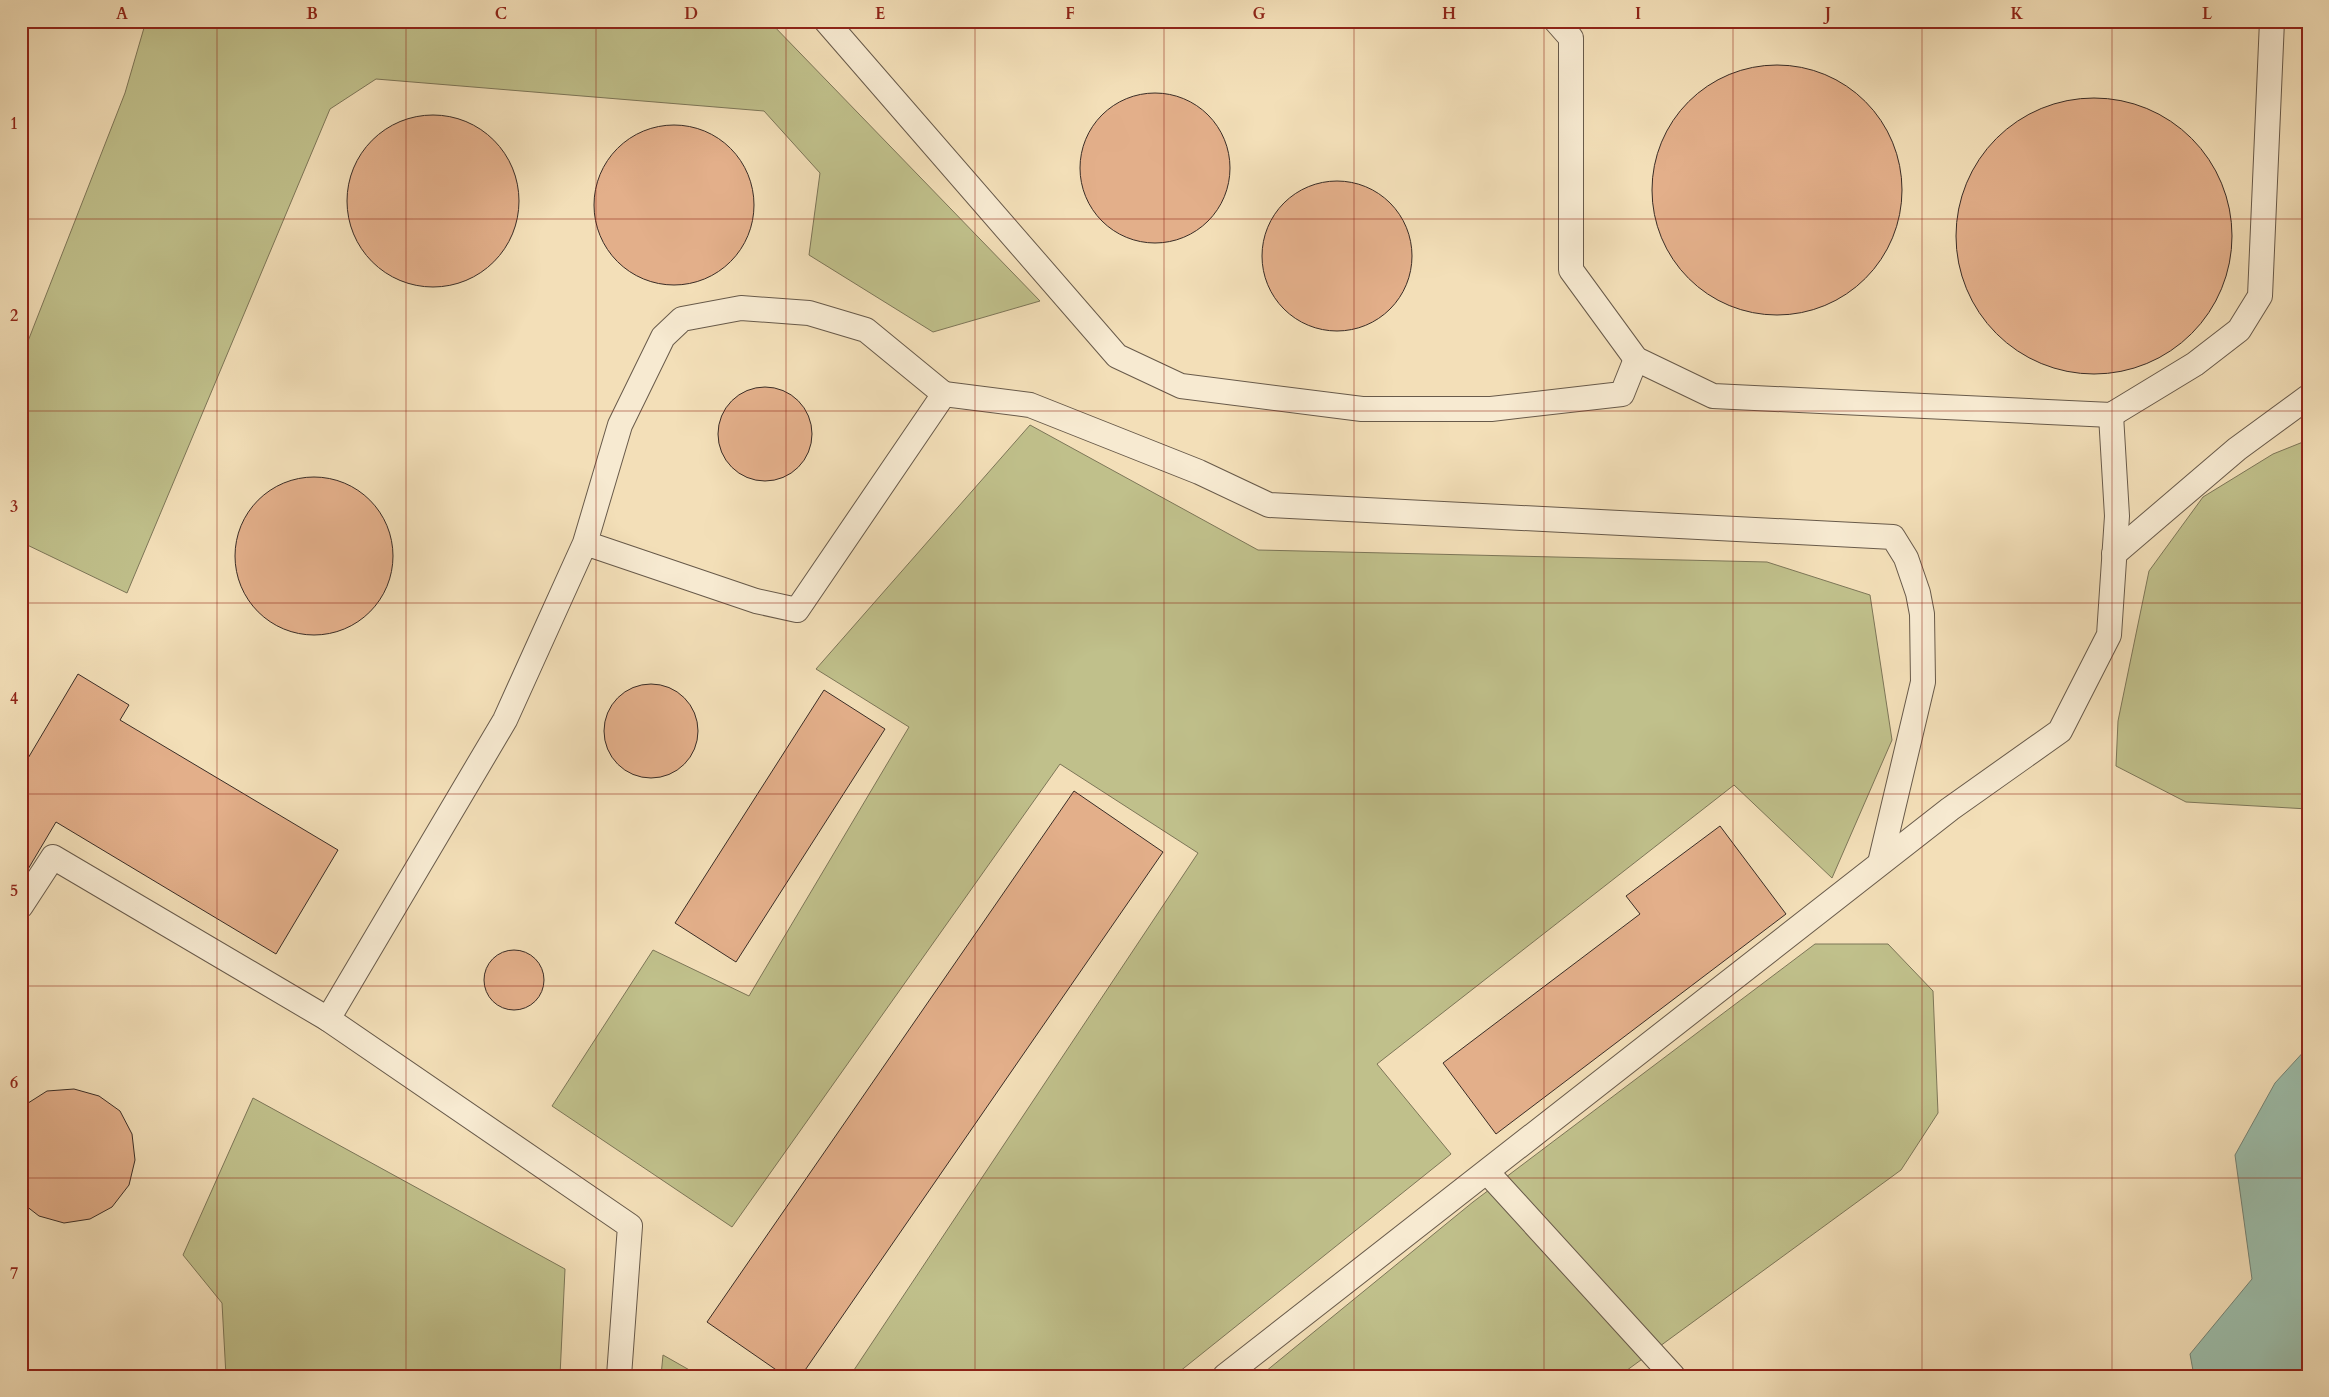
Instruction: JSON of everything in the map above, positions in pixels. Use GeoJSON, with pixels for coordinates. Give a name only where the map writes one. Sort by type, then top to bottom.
{"type":"FeatureCollection","features":[{"type":"Feature","properties":{"kind":"lane"},"geometry":{"type":"LineString","coordinates":[[826,21],[1117,356],[1181,386],[1362,409],[1491,409],[1622,394],[1636,359]]}},
{"type":"Feature","properties":{"kind":"lane"},"geometry":{"type":"LineString","coordinates":[[1556,21],[1571,38],[1571,270],[1636,359],[1713,396],[2111,415],[2195,364],[2239,330],[2260,296],[2272,21]]}},
{"type":"Feature","properties":{"kind":"lane"},"geometry":{"type":"LineString","coordinates":[[328,1019],[505,720],[585,543],[620,425],[663,336],[682,319],[741,308],[809,313],[866,330],[944,394],[1030,405],[1199,472],[1269,505],[1893,537],[1906,558],[1918,593],[1922,614],[1923,682],[1880,863]]}},
{"type":"Feature","properties":{"kind":"lane"},"geometry":{"type":"LineString","coordinates":[[585,543],[756,601],[797,610],[944,394]]}},
{"type":"Feature","properties":{"kind":"lane"},"geometry":{"type":"LineString","coordinates":[[2114,554],[2237,449],[2308,397]]}},
{"type":"Feature","properties":{"kind":"lane"},"geometry":{"type":"LineString","coordinates":[[1225,1376],[1880,863],[1950,809],[2060,731],[2110,635],[2117,516],[2111,415]]}},
{"type":"Feature","properties":{"kind":"lane"},"geometry":{"type":"LineString","coordinates":[[21,906],[53,857],[328,1019],[630,1226],[619,1376]]}},
{"type":"Feature","properties":{"kind":"lane"},"geometry":{"type":"LineString","coordinates":[[1487,1172],[1673,1376]]}},
{"type":"Feature","properties":{"kind":"green space"},"geometry":{"type":"Polygon","coordinates":[[[146,21],[769,21],[1040,301],[933,332],[809,255],[820,173],[764,111],[376,79],[330,109],[127,593],[21,542],[21,359],[125,93],[146,21]]]}},
{"type":"Feature","properties":{"kind":"green space"},"geometry":{"type":"Polygon","coordinates":[[[1030,425],[1258,550],[1767,562],[1870,595],[1892,740],[1832,878],[1734,785],[1377,1064],[1451,1154],[1174,1376],[850,1376],[1198,853],[1060,764],[732,1227],[552,1106],[653,950],[749,996],[909,727],[816,669],[1030,425]]]}},
{"type":"Feature","properties":{"kind":"green space"},"geometry":{"type":"Polygon","coordinates":[[[2308,440],[2308,809],[2186,802],[2116,766],[2118,721],[2149,571],[2203,497],[2273,454],[2308,440]]]}},
{"type":"Feature","properties":{"kind":"green space"},"geometry":{"type":"Polygon","coordinates":[[[1815,944],[1888,944],[1933,991],[1938,1113],[1901,1170],[1619,1376],[1260,1376],[1473,1202],[1815,944]]]}},
{"type":"Feature","properties":{"kind":"green space"},"geometry":{"type":"Polygon","coordinates":[[[253,1098],[565,1269],[560,1376],[226,1376],[222,1303],[183,1255],[253,1098]]]}},
{"type":"Feature","properties":{"kind":"green space"},"geometry":{"type":"Polygon","coordinates":[[[663,1355],[700,1376],[661,1376],[663,1355]]]}},
{"type":"Feature","properties":{"kind":"shaded area"},"geometry":{"type":"Polygon","coordinates":[[[2308,1047],[2308,1376],[2194,1376],[2190,1354],[2252,1279],[2235,1155],[2275,1083],[2308,1047]]]}},
{"type":"Feature","properties":{"kind":"building"},"geometry":{"type":"Polygon","coordinates":[[[1777,65],[1813,70],[1836,80],[1856,93],[1874,111],[1887,131],[1897,154],[1902,190],[1897,226],[1887,249],[1874,269],[1856,287],[1836,300],[1813,310],[1777,315],[1741,310],[1718,300],[1698,287],[1680,269],[1667,249],[1657,226],[1652,190],[1657,154],[1667,131],[1680,111],[1698,93],[1718,80],[1741,70],[1777,65]]]}},
{"type":"Feature","properties":{"kind":"building"},"geometry":{"type":"Polygon","coordinates":[[[1155,93],[1184,99],[1208,115],[1224,139],[1230,168],[1224,197],[1208,221],[1184,237],[1155,243],[1126,237],[1102,221],[1086,197],[1080,168],[1086,139],[1102,115],[1126,99],[1155,93]]]}},
{"type":"Feature","properties":{"kind":"building"},"geometry":{"type":"Polygon","coordinates":[[[2108,98],[2147,108],[2159,114],[2182,129],[2201,148],[2222,183],[2230,209],[2232,236],[2230,263],[2222,289],[2209,313],[2192,334],[2171,351],[2147,364],[2108,374],[2080,374],[2041,364],[2029,358],[2006,343],[1987,324],[1966,289],[1958,263],[1956,222],[1966,183],[1972,171],[1987,148],[2006,129],[2041,108],[2067,100],[2108,98]]]}},
{"type":"Feature","properties":{"kind":"building"},"geometry":{"type":"Polygon","coordinates":[[[441,115],[458,118],[474,125],[488,134],[500,146],[516,176],[519,201],[518,218],[513,234],[500,256],[488,268],[458,284],[425,287],[408,284],[392,277],[378,268],[366,256],[350,226],[347,193],[350,176],[357,160],[366,146],[378,134],[408,118],[441,115]]]}},
{"type":"Feature","properties":{"kind":"building"},"geometry":{"type":"Polygon","coordinates":[[[666,125],[682,125],[712,134],[731,148],[748,174],[754,197],[754,213],[748,236],[731,262],[705,279],[682,285],[666,285],[636,276],[612,256],[600,236],[594,213],[594,197],[603,167],[623,143],[643,131],[666,125]]]}},
{"type":"Feature","properties":{"kind":"building"},"geometry":{"type":"Polygon","coordinates":[[[1337,181],[1366,187],[1390,203],[1406,227],[1412,256],[1406,285],[1390,309],[1366,325],[1337,331],[1308,325],[1284,309],[1268,285],[1262,256],[1268,227],[1284,203],[1308,187],[1337,181]]]}},
{"type":"Feature","properties":{"kind":"building"},"geometry":{"type":"Polygon","coordinates":[[[765,387],[783,391],[798,401],[808,416],[812,434],[808,452],[798,467],[783,477],[765,481],[747,477],[732,467],[722,452],[718,434],[722,416],[732,401],[747,391],[765,387]]]}},
{"type":"Feature","properties":{"kind":"building"},"geometry":{"type":"Polygon","coordinates":[[[314,477],[344,483],[358,490],[370,500],[380,512],[387,526],[393,556],[387,586],[380,600],[370,612],[358,622],[344,629],[314,635],[284,629],[270,622],[258,612],[248,600],[241,586],[235,556],[241,526],[248,512],[258,500],[270,490],[284,483],[314,477]]]}},
{"type":"Feature","properties":{"kind":"building"},"geometry":{"type":"Polygon","coordinates":[[[78,674],[129,705],[120,720],[338,850],[276,954],[56,822],[21,881],[21,770],[78,674]]]}},
{"type":"Feature","properties":{"kind":"building"},"geometry":{"type":"Polygon","coordinates":[[[651,684],[669,688],[684,698],[694,713],[698,731],[694,749],[684,764],[669,774],[651,778],[633,774],[618,764],[608,749],[604,731],[608,713],[618,698],[633,688],[651,684]]]}},
{"type":"Feature","properties":{"kind":"building"},"geometry":{"type":"Polygon","coordinates":[[[824,690],[885,729],[736,962],[675,923],[824,690]]]}},
{"type":"Feature","properties":{"kind":"building"},"geometry":{"type":"Polygon","coordinates":[[[1074,791],[1163,852],[801,1376],[785,1376],[707,1322],[1074,791]]]}},
{"type":"Feature","properties":{"kind":"building"},"geometry":{"type":"Polygon","coordinates":[[[1720,826],[1786,914],[1496,1134],[1443,1063],[1640,914],[1626,896],[1720,826]]]}},
{"type":"Feature","properties":{"kind":"building"},"geometry":{"type":"Polygon","coordinates":[[[508,950],[520,950],[531,955],[539,963],[544,974],[542,992],[531,1005],[520,1010],[508,1010],[497,1005],[489,997],[484,986],[484,974],[489,963],[497,955],[508,950]]]}},
{"type":"Feature","properties":{"kind":"building"},"geometry":{"type":"Polygon","coordinates":[[[74,1089],[99,1096],[120,1111],[132,1134],[135,1160],[129,1185],[112,1207],[90,1219],[64,1223],[39,1216],[21,1202],[21,1110],[25,1105],[47,1091],[74,1089]]]}}]}
